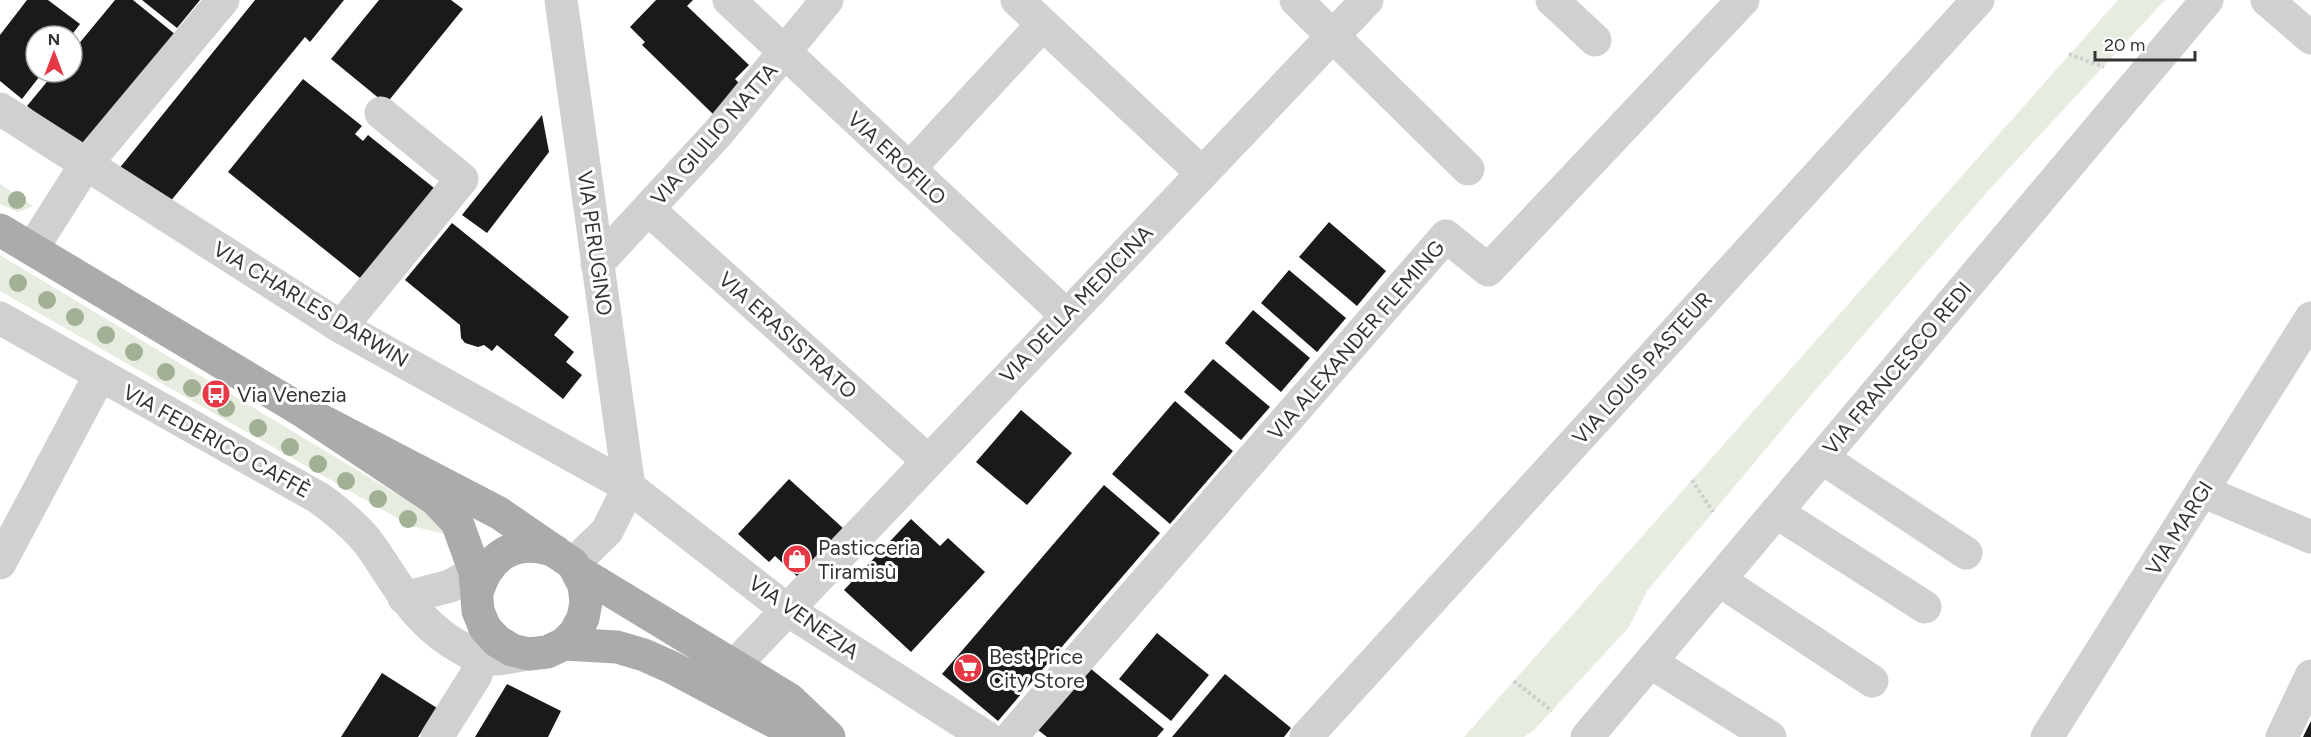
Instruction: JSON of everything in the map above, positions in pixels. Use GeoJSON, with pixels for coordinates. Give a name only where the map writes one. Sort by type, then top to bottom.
{"type":"FeatureCollection","features":[{"type":"Feature","properties":{"kind":"main road"},"geometry":{"type":"LineString","coordinates":[[0,230],[301,410],[435,500],[457,522],[482,576],[478,611],[483,643],[497,642],[512,651],[530,654],[548,652],[564,644],[575,633],[583,618],[586,602],[584,585],[570,562],[543,547],[525,546],[507,551],[482,576]]}},
{"type":"Feature","properties":{"kind":"main road"},"geometry":{"type":"LineString","coordinates":[[301,410],[499,513],[570,562],[789,699],[829,737]]}},
{"type":"Feature","properties":{"kind":"main road"},"geometry":{"type":"LineString","coordinates":[[564,644],[617,646],[644,655],[773,721],[812,737]]}},
{"type":"Feature","properties":{"kind":"street"},"geometry":{"type":"LineString","coordinates":[[32,249],[86,164],[223,0]]}},
{"type":"Feature","properties":{"kind":"street","name":"VIA PERUGINO"},"geometry":{"type":"LineString","coordinates":[[561,0],[629,487]]}},
{"type":"Feature","properties":{"kind":"street","name":"VIA EROFILO"},"geometry":{"type":"LineString","coordinates":[[729,0],[1066,315]]}},
{"type":"Feature","properties":{"kind":"street","name":"VIA GIULIO NATTA"},"geometry":{"type":"LineString","coordinates":[[597,264],[718,133],[827,0]]}},
{"type":"Feature","properties":{"kind":"street"},"geometry":{"type":"LineString","coordinates":[[1017,0],[1202,173]]}},
{"type":"Feature","properties":{"kind":"street"},"geometry":{"type":"LineString","coordinates":[[1296,0],[1468,169]]}},
{"type":"Feature","properties":{"kind":"street","name":"VIA DELLA MEDICINA"},"geometry":{"type":"LineString","coordinates":[[735,665],[1367,0]]}},
{"type":"Feature","properties":{"kind":"street"},"geometry":{"type":"LineString","coordinates":[[1552,0],[1595,40]]}},
{"type":"Feature","properties":{"kind":"street","name":"VIA ALEXANDER FLEMING"},"geometry":{"type":"LineString","coordinates":[[1011,737],[1446,236],[1488,270],[1743,0]]}},
{"type":"Feature","properties":{"kind":"street","name":"VIA LOUIS PASTEUR"},"geometry":{"type":"LineString","coordinates":[[1306,737],[1978,0]]}},
{"type":"Feature","properties":{"kind":"street","name":"VIA FRANCESCO REDI"},"geometry":{"type":"LineString","coordinates":[[1587,737],[2207,0]]}},
{"type":"Feature","properties":{"kind":"street"},"geometry":{"type":"LineString","coordinates":[[2267,0],[2311,38]]}},
{"type":"Feature","properties":{"kind":"street"},"geometry":{"type":"LineString","coordinates":[[909,169],[1043,24]]}},
{"type":"Feature","properties":{"kind":"street","name":"VIA CHARLES DARWIN"},"geometry":{"type":"LineString","coordinates":[[0,109],[341,327],[629,487]]}},
{"type":"Feature","properties":{"kind":"street"},"geometry":{"type":"LineString","coordinates":[[341,327],[462,179],[381,113]]}},
{"type":"Feature","properties":{"kind":"street","name":"VIA ERASISTRATO"},"geometry":{"type":"LineString","coordinates":[[648,209],[928,461]]}},
{"type":"Feature","properties":{"kind":"street","name":"VIA FEDERICO CAFFÈ"},"geometry":{"type":"LineString","coordinates":[[0,318],[328,504],[345,517],[366,540],[404,598],[436,632],[483,643]]}},
{"type":"Feature","properties":{"kind":"street","name":"VIA MARGI"},"geometry":{"type":"LineString","coordinates":[[2047,737],[2311,318]]}},
{"type":"Feature","properties":{"kind":"street"},"geometry":{"type":"LineString","coordinates":[[4,545],[100,375]]}},
{"type":"Feature","properties":{"kind":"street"},"geometry":{"type":"LineString","coordinates":[[1821,458],[1966,553]]}},
{"type":"Feature","properties":{"kind":"street"},"geometry":{"type":"LineString","coordinates":[[570,562],[607,531],[629,487]]}},
{"type":"Feature","properties":{"kind":"street","name":"VIA VENEZIA"},"geometry":{"type":"LineString","coordinates":[[629,487],[786,609],[987,737]]}},
{"type":"Feature","properties":{"kind":"street"},"geometry":{"type":"LineString","coordinates":[[2202,491],[2311,537]]}},
{"type":"Feature","properties":{"kind":"street"},"geometry":{"type":"LineString","coordinates":[[1776,512],[1924,607]]}},
{"type":"Feature","properties":{"kind":"street"},"geometry":{"type":"LineString","coordinates":[[404,598],[482,576]]}},
{"type":"Feature","properties":{"kind":"street"},"geometry":{"type":"LineString","coordinates":[[1719,580],[1872,681]]}},
{"type":"Feature","properties":{"kind":"street"},"geometry":{"type":"LineString","coordinates":[[438,737],[476,675],[483,643]]}},
{"type":"Feature","properties":{"kind":"street"},"geometry":{"type":"LineString","coordinates":[[1650,662],[1770,737]]}},
{"type":"Feature","properties":{"kind":"street"},"geometry":{"type":"LineString","coordinates":[[2282,737],[2311,676]]}},
{"type":"Feature","properties":{"kind":"path"},"geometry":{"type":"LineString","coordinates":[[2069,54],[2104,67]]}},
{"type":"Feature","properties":{"kind":"path"},"geometry":{"type":"LineString","coordinates":[[1692,480],[1713,512]]}},
{"type":"Feature","properties":{"kind":"path"},"geometry":{"type":"LineString","coordinates":[[1514,681],[1552,711]]}},
{"type":"Feature","properties":{"kind":"shaded area"},"geometry":{"type":"Polygon","coordinates":[[[2118,0],[2165,0],[1988,191],[1800,408],[1647,591],[1629,627],[1534,730],[1524,737],[1464,737],[2118,0]]]}},
{"type":"Feature","properties":{"kind":"shaded area"},"geometry":{"type":"Polygon","coordinates":[[[0,184],[33,206],[18,212],[0,204],[0,184]]]}},
{"type":"Feature","properties":{"kind":"shaded area"},"geometry":{"type":"Polygon","coordinates":[[[0,255],[440,520],[450,535],[411,526],[0,291],[0,255]]]}},
{"type":"Feature","properties":{"kind":"building"},"geometry":{"type":"Polygon","coordinates":[[[27,0],[48,0],[80,24],[24,24],[24,84],[34,84],[22,99],[0,81],[0,35],[27,0]]]}},
{"type":"Feature","properties":{"kind":"building"},"geometry":{"type":"Polygon","coordinates":[[[115,0],[133,0],[176,35],[82,150],[27,106],[45,84],[84,84],[84,37],[115,0]]]}},
{"type":"Feature","properties":{"kind":"building"},"geometry":{"type":"Polygon","coordinates":[[[142,0],[200,0],[177,28],[142,0]]]}},
{"type":"Feature","properties":{"kind":"building"},"geometry":{"type":"Polygon","coordinates":[[[255,0],[344,0],[310,42],[305,37],[165,208],[118,170],[255,0]]]}},
{"type":"Feature","properties":{"kind":"building"},"geometry":{"type":"Polygon","coordinates":[[[379,0],[451,0],[463,9],[386,104],[331,59],[379,0]]]}},
{"type":"Feature","properties":{"kind":"building"},"geometry":{"type":"Polygon","coordinates":[[[656,0],[693,0],[687,6],[749,65],[735,79],[742,86],[714,115],[642,45],[645,42],[630,27],[656,0]]]}},
{"type":"Feature","properties":{"kind":"building"},"geometry":{"type":"Polygon","coordinates":[[[303,79],[362,126],[355,134],[363,141],[368,135],[439,192],[365,282],[228,172],[303,79]]]}},
{"type":"Feature","properties":{"kind":"building"},"geometry":{"type":"Polygon","coordinates":[[[542,115],[549,152],[487,233],[462,215],[542,115]]]}},
{"type":"Feature","properties":{"kind":"building"},"geometry":{"type":"Polygon","coordinates":[[[1329,222],[1386,271],[1357,306],[1299,257],[1329,222]]]}},
{"type":"Feature","properties":{"kind":"building"},"geometry":{"type":"Polygon","coordinates":[[[452,223],[569,317],[554,335],[574,352],[566,362],[582,375],[563,399],[497,345],[492,351],[484,345],[478,347],[465,343],[461,338],[460,325],[405,280],[452,223]]]}},
{"type":"Feature","properties":{"kind":"building"},"geometry":{"type":"Polygon","coordinates":[[[1289,270],[1346,318],[1317,352],[1261,303],[1289,270]]]}},
{"type":"Feature","properties":{"kind":"building"},"geometry":{"type":"Polygon","coordinates":[[[1253,310],[1310,358],[1281,392],[1225,343],[1253,310]]]}},
{"type":"Feature","properties":{"kind":"building"},"geometry":{"type":"Polygon","coordinates":[[[1213,359],[1270,407],[1241,440],[1184,392],[1213,359]]]}},
{"type":"Feature","properties":{"kind":"building"},"geometry":{"type":"Polygon","coordinates":[[[1175,401],[1233,451],[1170,524],[1112,474],[1175,401]]]}},
{"type":"Feature","properties":{"kind":"building"},"geometry":{"type":"Polygon","coordinates":[[[1021,410],[1072,453],[1027,505],[976,462],[1021,410]]]}},
{"type":"Feature","properties":{"kind":"building"},"geometry":{"type":"Polygon","coordinates":[[[789,479],[844,529],[799,578],[775,556],[769,562],[738,534],[789,479]]]}},
{"type":"Feature","properties":{"kind":"building"},"geometry":{"type":"Polygon","coordinates":[[[1104,485],[1160,533],[998,721],[942,674],[1104,485]]]}},
{"type":"Feature","properties":{"kind":"building"},"geometry":{"type":"Polygon","coordinates":[[[911,519],[940,546],[948,538],[985,572],[911,652],[844,590],[911,519]]]}},
{"type":"Feature","properties":{"kind":"building"},"geometry":{"type":"Polygon","coordinates":[[[1157,633],[1209,675],[1171,721],[1119,679],[1157,633]]]}},
{"type":"Feature","properties":{"kind":"building"},"geometry":{"type":"Polygon","coordinates":[[[1085,664],[1164,729],[1157,737],[1047,737],[1033,726],[1085,664]]]}},
{"type":"Feature","properties":{"kind":"building"},"geometry":{"type":"Polygon","coordinates":[[[382,673],[437,708],[418,737],[341,737],[382,673]]]}},
{"type":"Feature","properties":{"kind":"building"},"geometry":{"type":"Polygon","coordinates":[[[1225,674],[1291,728],[1284,737],[1172,737],[1225,674]]]}},
{"type":"Feature","properties":{"kind":"building"},"geometry":{"type":"Polygon","coordinates":[[[507,684],[561,711],[548,737],[475,737],[507,684]]]}},
{"type":"Feature","properties":{"kind":"building"},"geometry":{"type":"Polygon","coordinates":[[[2311,721],[2311,737],[2303,737],[2311,721]]]}},
{"type":"Feature","properties":{"kind":"place","name":"Via Venezia"},"geometry":{"type":"Point","coordinates":[216,394]}},
{"type":"Feature","properties":{"kind":"place","name":"Pasticceria Tiramisù"},"geometry":{"type":"Point","coordinates":[797,559]}},
{"type":"Feature","properties":{"kind":"place","name":"Best Price City Store"},"geometry":{"type":"Point","coordinates":[968,668]}}]}
